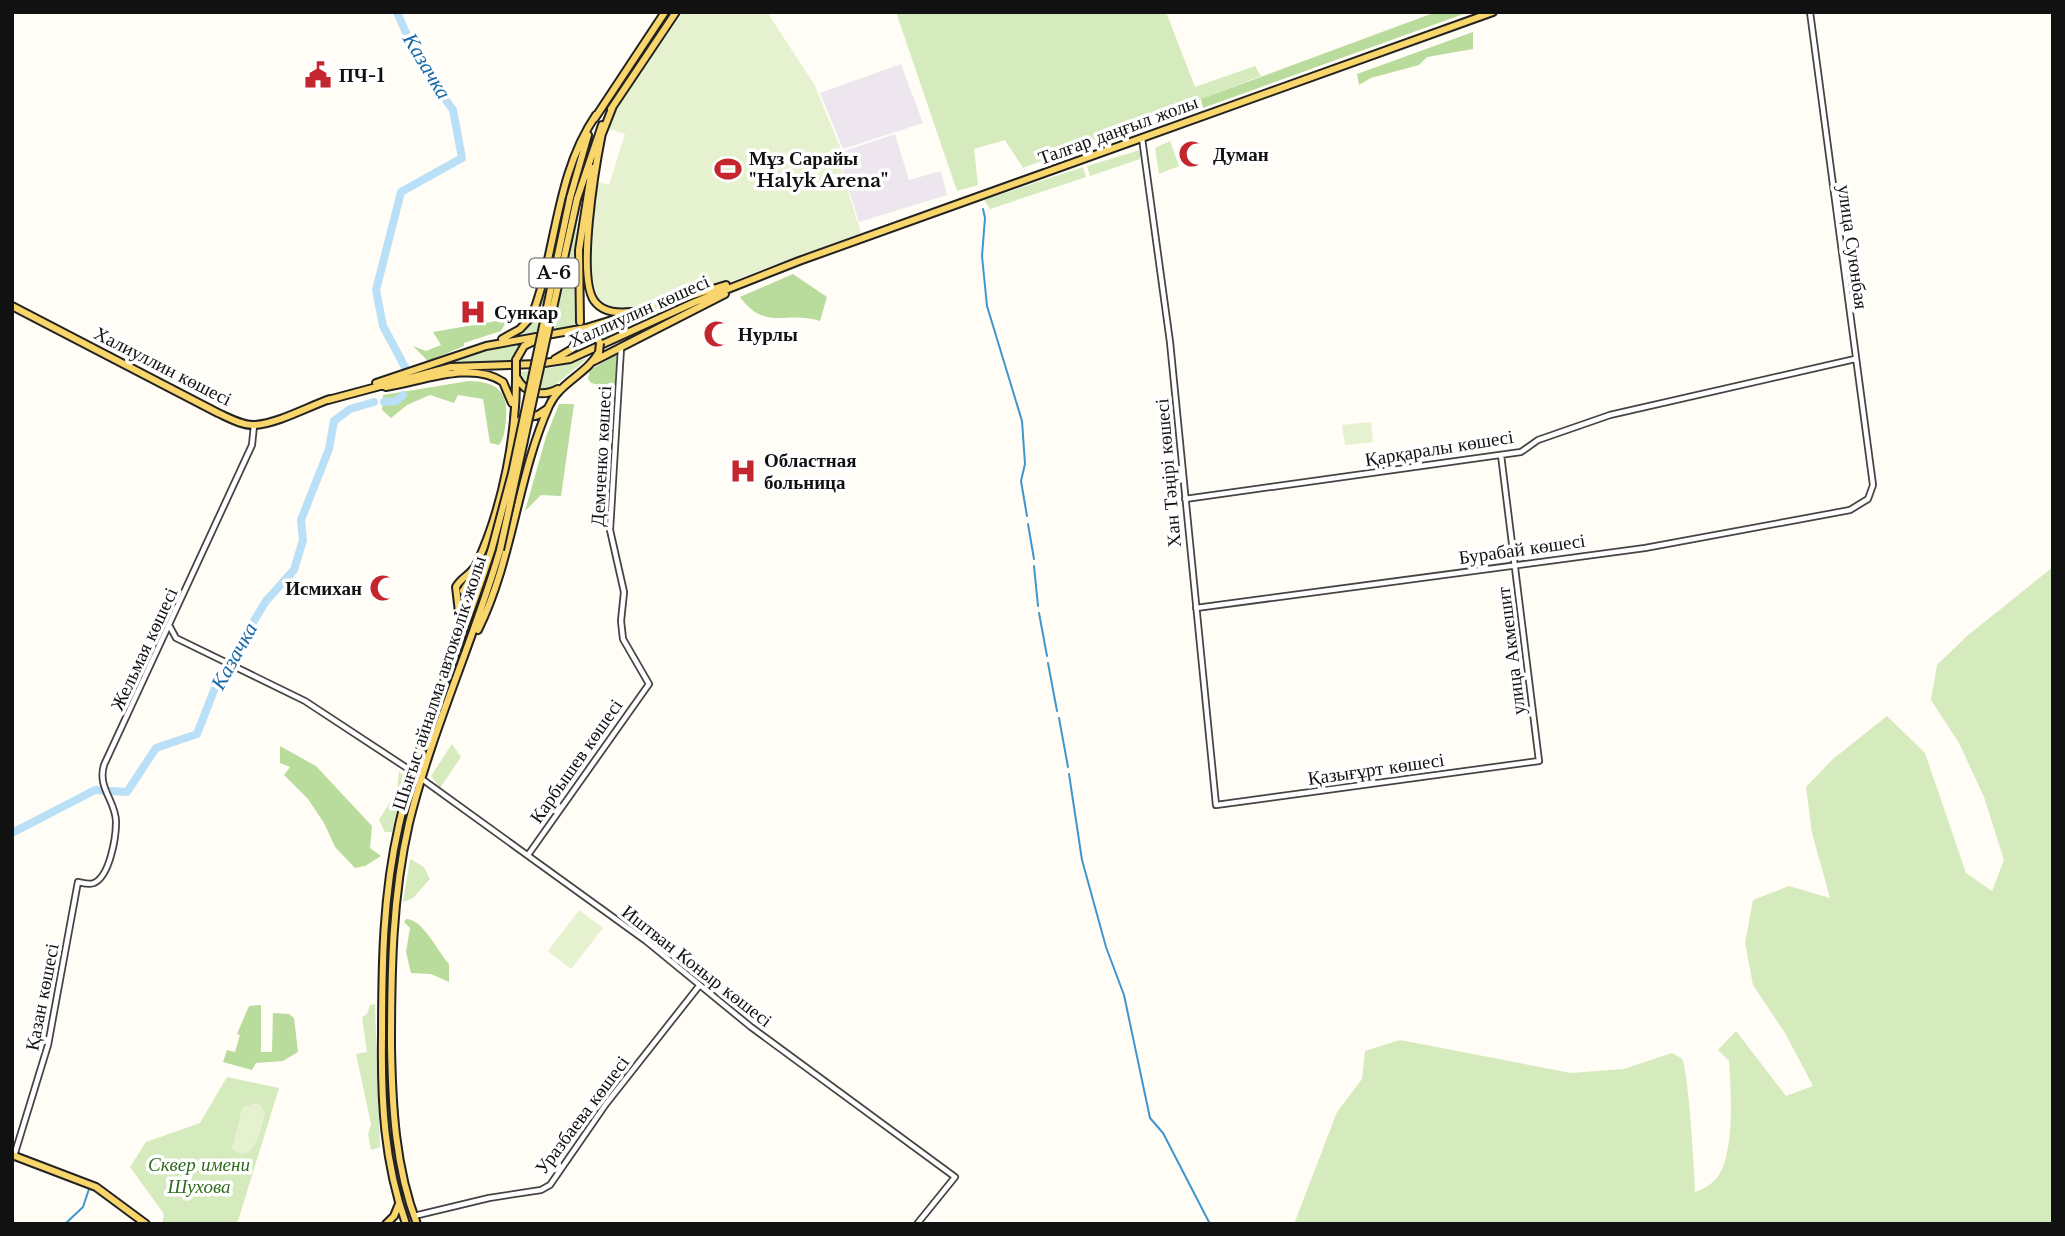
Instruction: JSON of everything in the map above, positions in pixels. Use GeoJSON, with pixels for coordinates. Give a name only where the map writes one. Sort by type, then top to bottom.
{"type":"FeatureCollection","features":[{"type":"Feature","properties":{"kind":"main road","name":"A-6"},"geometry":{"type":"LineString","coordinates":[[574,199],[582,150],[596,116],[666,12]]}},
{"type":"Feature","properties":{"kind":"main road","name":"A-6"},"geometry":{"type":"LineString","coordinates":[[574,199],[597,133],[676,12]]}},
{"type":"Feature","properties":{"kind":"main road","name":"Талғар даңғыл жолы"},"geometry":{"type":"LineString","coordinates":[[754,277],[1493,12]]}},
{"type":"Feature","properties":{"kind":"main road"},"geometry":{"type":"LineString","coordinates":[[583,325],[581,228],[593,164],[613,106]]}},
{"type":"Feature","properties":{"kind":"main road"},"geometry":{"type":"LineString","coordinates":[[486,346],[514,332],[532,316],[569,173],[581,140],[596,116]]}},
{"type":"Feature","properties":{"kind":"main road"},"geometry":{"type":"LineString","coordinates":[[602,133],[589,230],[589,291],[596,303],[613,312],[657,306]]}},
{"type":"Feature","properties":{"kind":"main road","name":"Шығыс айналма автокөлік жолы"},"geometry":{"type":"LineString","coordinates":[[417,1224],[394,1123],[391,980],[400,873],[421,778],[467,650],[496,549],[574,199]]}},
{"type":"Feature","properties":{"kind":"main road","name":"Халлиулин көшесі"},"geometry":{"type":"LineString","coordinates":[[328,400],[486,346],[554,334],[576,333],[583,325],[754,277]]}},
{"type":"Feature","properties":{"kind":"main road","name":"Халлиулин көшесі"},"geometry":{"type":"LineString","coordinates":[[328,400],[451,367],[560,361],[593,351],[754,277]]}},
{"type":"Feature","properties":{"kind":"main road","name":"Халлиулин көшесі"},"geometry":{"type":"LineString","coordinates":[[590,364],[754,277]]}},
{"type":"Feature","properties":{"kind":"main road","name":"Халиуллин көшесі"},"geometry":{"type":"LineString","coordinates":[[12,306],[218,414],[254,425]]}},
{"type":"Feature","properties":{"kind":"main road"},"geometry":{"type":"LineString","coordinates":[[516,374],[522,386],[533,392],[548,393],[563,386],[590,364],[599,352],[600,343],[594,333],[576,333],[572,349],[564,356],[519,363]]}},
{"type":"Feature","properties":{"kind":"main road"},"geometry":{"type":"LineString","coordinates":[[447,676],[459,629],[456,587],[474,569],[502,482],[513,415],[516,374],[524,346],[554,334]]}},
{"type":"Feature","properties":{"kind":"main road"},"geometry":{"type":"LineString","coordinates":[[362,391],[451,375],[486,374],[499,379],[507,388],[513,415]]}},
{"type":"Feature","properties":{"kind":"main road"},"geometry":{"type":"LineString","coordinates":[[481,582],[474,596],[465,595],[464,587],[477,573],[487,550],[505,482],[516,424],[542,414],[563,386]]}},
{"type":"Feature","properties":{"kind":"main road"},"geometry":{"type":"LineString","coordinates":[[254,425],[328,400]]}},
{"type":"Feature","properties":{"kind":"main road"},"geometry":{"type":"LineString","coordinates":[[467,650],[497,588],[537,439],[550,404]]}},
{"type":"Feature","properties":{"kind":"main road","name":"Шығыс айналма автокөлік жолы"},"geometry":{"type":"LineString","coordinates":[[406,1224],[399,1204],[383,1128],[382,951],[389,873],[413,772],[481,582],[496,549]]}},
{"type":"Feature","properties":{"kind":"main road"},"geometry":{"type":"LineString","coordinates":[[13,1155],[96,1187],[144,1223]]}},
{"type":"Feature","properties":{"kind":"main road"},"geometry":{"type":"LineString","coordinates":[[386,1224],[394,1216],[399,1204]]}},
{"type":"Feature","properties":{"kind":"street","name":"улица Суюнбая"},"geometry":{"type":"LineString","coordinates":[[1810,12],[1873,485],[1868,499],[1850,510]]}},
{"type":"Feature","properties":{"kind":"street","name":"Хан Тәңірі көшесі"},"geometry":{"type":"LineString","coordinates":[[1142,138],[1170,342],[1216,805]]}},
{"type":"Feature","properties":{"kind":"street","name":"Демченко көшесі"},"geometry":{"type":"LineString","coordinates":[[621,347],[610,530],[624,592],[621,621],[624,639],[649,684]]}},
{"type":"Feature","properties":{"kind":"street","name":"Қарқаралы көшесі"},"geometry":{"type":"LineString","coordinates":[[1185,499],[1521,452],[1538,440],[1610,415],[1855,359]]}},
{"type":"Feature","properties":{"kind":"street","name":"Жельмая көшесі"},"geometry":{"type":"LineString","coordinates":[[78,882],[93,884],[101,877],[109,860],[116,823],[102,785],[104,765],[252,445],[254,425]]}},
{"type":"Feature","properties":{"kind":"street","name":"улица Акмешит"},"geometry":{"type":"LineString","coordinates":[[1501,455],[1539,761]]}},
{"type":"Feature","properties":{"kind":"street","name":"Бурабай көшесі"},"geometry":{"type":"LineString","coordinates":[[1196,608],[1645,548],[1850,510]]}},
{"type":"Feature","properties":{"kind":"street"},"geometry":{"type":"LineString","coordinates":[[169,627],[176,638],[305,701],[413,772]]}},
{"type":"Feature","properties":{"kind":"street","name":"Карбышев көшесі"},"geometry":{"type":"LineString","coordinates":[[528,855],[649,684]]}},
{"type":"Feature","properties":{"kind":"street","name":"Қазығұрт көшесі"},"geometry":{"type":"LineString","coordinates":[[1216,805],[1539,761]]}},
{"type":"Feature","properties":{"kind":"street","name":"Иштван Коныр көшесі"},"geometry":{"type":"LineString","coordinates":[[421,778],[646,941],[699,986],[955,1178],[917,1224]]}},
{"type":"Feature","properties":{"kind":"street","name":"Қазан көшесі"},"geometry":{"type":"LineString","coordinates":[[13,1155],[48,1045],[78,882]]}},
{"type":"Feature","properties":{"kind":"street","name":"Уразбаева көшесі"},"geometry":{"type":"LineString","coordinates":[[414,1216],[477,1200],[541,1191],[550,1185],[606,1104],[699,986]]}},
{"type":"Feature","properties":{"kind":"shaded area"},"geometry":{"type":"Polygon","coordinates":[[[901,64],[923,123],[843,149],[820,93],[901,64]]]}},
{"type":"Feature","properties":{"kind":"shaded area"},"geometry":{"type":"Polygon","coordinates":[[[895,134],[909,180],[941,171],[947,195],[859,222],[839,158],[841,152],[895,134]]]}},
{"type":"Feature","properties":{"kind":"green space","name":"Мұз Сарайы \"Halyk Arena\""},"geometry":{"type":"Polygon","coordinates":[[[683,12],[767,12],[814,84],[841,149],[838,158],[861,233],[732,281],[636,308],[611,308],[598,298],[589,268],[596,182],[609,185],[625,134],[607,128],[615,111],[683,12]]]}},
{"type":"Feature","properties":{"kind":"green space"},"geometry":{"type":"Polygon","coordinates":[[[896,12],[1166,12],[1195,87],[1255,66],[1261,76],[1023,168],[1005,140],[974,149],[978,185],[957,191],[896,12]]]}},
{"type":"Feature","properties":{"kind":"green space"},"geometry":{"type":"Polygon","coordinates":[[[1436,12],[1469,12],[1203,108],[1201,99],[1436,12]]]}},
{"type":"Feature","properties":{"kind":"green space"},"geometry":{"type":"Polygon","coordinates":[[[1473,32],[1473,49],[1427,57],[1419,65],[1371,78],[1359,85],[1357,74],[1473,32]]]}},
{"type":"Feature","properties":{"kind":"green space"},"geometry":{"type":"Polygon","coordinates":[[[1170,141],[1179,166],[1159,174],[1155,148],[1170,141]]]}},
{"type":"Feature","properties":{"kind":"green space"},"geometry":{"type":"Polygon","coordinates":[[[1140,150],[1140,159],[1090,176],[1087,166],[1140,150]]]}},
{"type":"Feature","properties":{"kind":"green space"},"geometry":{"type":"Polygon","coordinates":[[[1083,167],[1086,177],[990,209],[984,200],[1083,167]]]}},
{"type":"Feature","properties":{"kind":"green space"},"geometry":{"type":"Polygon","coordinates":[[[569,179],[572,180],[540,331],[519,334],[532,323],[538,308],[569,179]]]}},
{"type":"Feature","properties":{"kind":"green space"},"geometry":{"type":"Polygon","coordinates":[[[578,212],[574,256],[575,326],[554,329],[578,212]]]}},
{"type":"Feature","properties":{"kind":"green space"},"geometry":{"type":"Polygon","coordinates":[[[793,274],[827,297],[820,321],[768,317],[750,308],[740,297],[793,274]]]}},
{"type":"Feature","properties":{"kind":"green space"},"geometry":{"type":"Polygon","coordinates":[[[694,299],[613,336],[604,338],[596,328],[694,299]]]}},
{"type":"Feature","properties":{"kind":"green space"},"geometry":{"type":"Polygon","coordinates":[[[508,319],[501,331],[464,343],[464,346],[428,361],[413,346],[426,351],[441,345],[433,332],[508,319]]]}},
{"type":"Feature","properties":{"kind":"green space"},"geometry":{"type":"Polygon","coordinates":[[[521,343],[512,360],[435,367],[491,348],[521,343]]]}},
{"type":"Feature","properties":{"kind":"green space"},"geometry":{"type":"Polygon","coordinates":[[[618,354],[616,389],[591,383],[588,379],[590,370],[618,354]]]}},
{"type":"Feature","properties":{"kind":"green space"},"geometry":{"type":"Polygon","coordinates":[[[588,358],[549,390],[528,389],[520,378],[520,372],[556,367],[588,358]]]}},
{"type":"Feature","properties":{"kind":"green space"},"geometry":{"type":"Polygon","coordinates":[[[469,381],[492,385],[505,400],[504,436],[499,445],[490,443],[483,399],[458,395],[454,403],[430,395],[407,405],[391,418],[382,410],[383,395],[469,381]]]}},
{"type":"Feature","properties":{"kind":"green space"},"geometry":{"type":"Polygon","coordinates":[[[559,404],[574,404],[561,496],[541,495],[525,511],[546,437],[559,404]]]}},
{"type":"Feature","properties":{"kind":"green space"},"geometry":{"type":"Polygon","coordinates":[[[1371,422],[1373,442],[1345,445],[1342,425],[1371,422]]]}},
{"type":"Feature","properties":{"kind":"green space"},"geometry":{"type":"Polygon","coordinates":[[[519,457],[487,583],[424,758],[399,852],[387,944],[385,992],[387,1088],[398,1175],[395,1175],[385,1087],[382,992],[389,897],[396,853],[413,783],[480,595],[519,457]]]}},
{"type":"Feature","properties":{"kind":"green space"},"geometry":{"type":"Polygon","coordinates":[[[2053,567],[2053,1224],[1294,1224],[1337,1112],[1362,1079],[1365,1051],[1400,1040],[1571,1073],[1624,1069],[1672,1053],[1682,1059],[1687,1081],[1695,1192],[1712,1183],[1726,1158],[1730,1124],[1729,1061],[1718,1050],[1736,1031],[1786,1096],[1813,1086],[1785,1033],[1753,985],[1745,943],[1753,900],[1789,886],[1830,898],[1812,833],[1806,787],[1833,759],[1887,716],[1925,753],[1966,873],[1992,891],[2004,860],[1984,797],[1959,743],[1931,700],[1937,665],[1967,636],[2053,567]]]}},
{"type":"Feature","properties":{"kind":"green space"},"geometry":{"type":"Polygon","coordinates":[[[452,744],[461,757],[440,788],[431,776],[452,744]]]}},
{"type":"Feature","properties":{"kind":"green space"},"geometry":{"type":"Polygon","coordinates":[[[280,746],[316,766],[372,826],[370,848],[381,856],[365,866],[355,868],[335,847],[324,823],[308,799],[284,775],[290,767],[280,763],[280,746]]]}},
{"type":"Feature","properties":{"kind":"green space"},"geometry":{"type":"Polygon","coordinates":[[[399,771],[405,777],[392,832],[385,832],[379,820],[397,791],[399,771]]]}},
{"type":"Feature","properties":{"kind":"green space"},"geometry":{"type":"Polygon","coordinates":[[[410,859],[424,867],[430,879],[413,898],[403,902],[410,859]]]}},
{"type":"Feature","properties":{"kind":"green space"},"geometry":{"type":"Polygon","coordinates":[[[579,910],[603,928],[571,969],[548,951],[579,910]]]}},
{"type":"Feature","properties":{"kind":"green space"},"geometry":{"type":"Polygon","coordinates":[[[406,919],[412,920],[424,930],[449,964],[449,982],[431,974],[411,973],[406,952],[410,928],[404,922],[406,919]]]}},
{"type":"Feature","properties":{"kind":"green space"},"geometry":{"type":"Polygon","coordinates":[[[375,1004],[380,1147],[371,1150],[368,1134],[371,1124],[356,1054],[367,1052],[362,1017],[367,1014],[370,1005],[375,1004]]]}},
{"type":"Feature","properties":{"kind":"green space"},"geometry":{"type":"Polygon","coordinates":[[[261,1005],[261,1052],[272,1052],[273,1013],[289,1014],[294,1018],[298,1052],[283,1061],[256,1063],[252,1070],[223,1062],[227,1050],[235,1052],[240,1035],[237,1034],[249,1006],[261,1005]]]}},
{"type":"Feature","properties":{"kind":"green space","name":"Сквер имени Шухова"},"geometry":{"type":"Polygon","coordinates":[[[227,1077],[279,1088],[237,1224],[162,1224],[164,1214],[130,1167],[146,1142],[200,1123],[227,1077]]]}},
{"type":"Feature","properties":{"kind":"green space"},"geometry":{"type":"Polygon","coordinates":[[[255,1103],[262,1106],[265,1113],[261,1128],[251,1150],[240,1153],[232,1149],[242,1108],[255,1103]]]}},
{"type":"Feature","properties":{"kind":"waterway","name":"Казачка"},"geometry":{"type":"LineString","coordinates":[[397,12],[418,61],[453,110],[462,158],[401,192],[376,290],[383,326],[405,367]]}},
{"type":"Feature","properties":{"kind":"waterway"},"geometry":{"type":"LineString","coordinates":[[983,209],[985,218],[982,256],[987,306],[1022,421],[1025,464],[1021,481],[1027,516]]}},
{"type":"Feature","properties":{"kind":"waterway","name":"Казачка"},"geometry":{"type":"LineString","coordinates":[[384,402],[396,401],[403,395]]}},
{"type":"Feature","properties":{"kind":"waterway","name":"Казачка"},"geometry":{"type":"LineString","coordinates":[[12,833],[95,790],[127,792],[156,748],[197,734],[218,680],[266,601],[294,570],[303,540],[301,520],[329,449],[334,421],[350,409],[374,402]]}},
{"type":"Feature","properties":{"kind":"waterway"},"geometry":{"type":"LineString","coordinates":[[1028,524],[1034,559]]}},
{"type":"Feature","properties":{"kind":"waterway"},"geometry":{"type":"LineString","coordinates":[[1034,566],[1038,606]]}},
{"type":"Feature","properties":{"kind":"waterway"},"geometry":{"type":"LineString","coordinates":[[1039,613],[1047,656]]}},
{"type":"Feature","properties":{"kind":"waterway"},"geometry":{"type":"LineString","coordinates":[[1048,663],[1057,711]]}},
{"type":"Feature","properties":{"kind":"waterway"},"geometry":{"type":"LineString","coordinates":[[1059,718],[1068,767]]}},
{"type":"Feature","properties":{"kind":"waterway"},"geometry":{"type":"LineString","coordinates":[[1069,774],[1082,860],[1106,947],[1124,995],[1150,1118],[1163,1133],[1210,1224]]}},
{"type":"Feature","properties":{"kind":"waterway"},"geometry":{"type":"LineString","coordinates":[[65,1224],[83,1207],[89,1189]]}},
{"type":"Feature","properties":{"kind":"place","name":"ПЧ-1"},"geometry":{"type":"Point","coordinates":[318,75]}},
{"type":"Feature","properties":{"kind":"place","name":"Думан"},"geometry":{"type":"Point","coordinates":[1192,154]}},
{"type":"Feature","properties":{"kind":"place","name":"Мұз Сарайы \"Halyk Arena\""},"geometry":{"type":"Point","coordinates":[728,169]}},
{"type":"Feature","properties":{"kind":"place","name":"Сункар"},"geometry":{"type":"Point","coordinates":[473,312]}},
{"type":"Feature","properties":{"kind":"place","name":"Нурлы"},"geometry":{"type":"Point","coordinates":[717,334]}},
{"type":"Feature","properties":{"kind":"place","name":"Областная больница"},"geometry":{"type":"Point","coordinates":[743,471]}},
{"type":"Feature","properties":{"kind":"place","name":"Исмихан"},"geometry":{"type":"Point","coordinates":[383,588]}}]}
